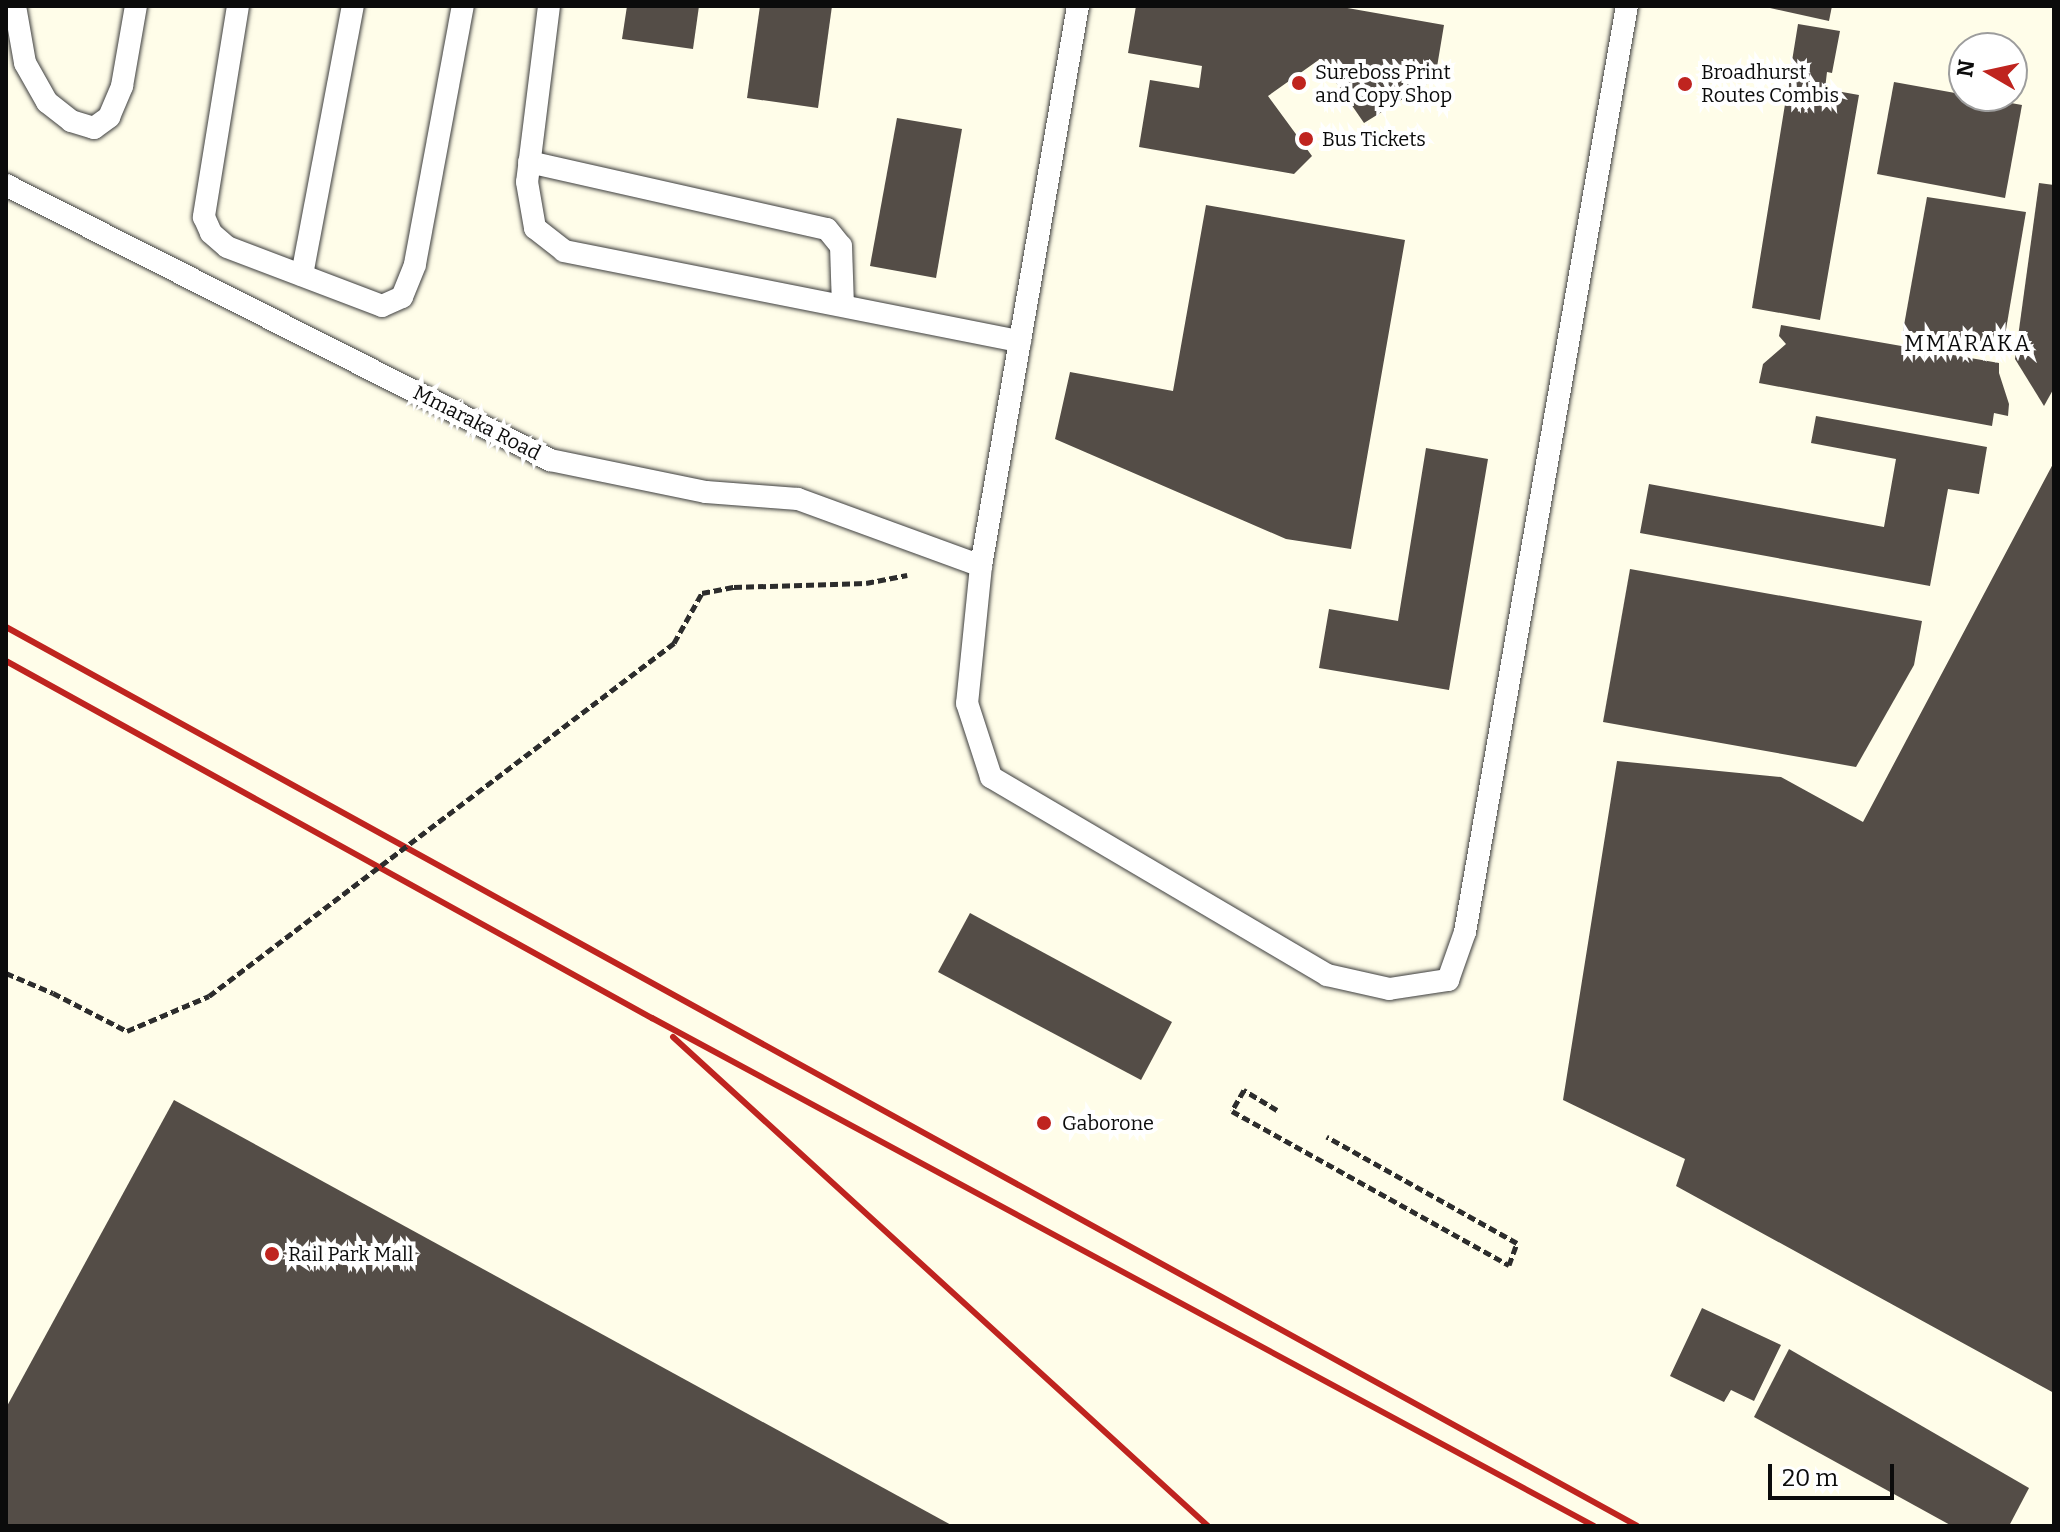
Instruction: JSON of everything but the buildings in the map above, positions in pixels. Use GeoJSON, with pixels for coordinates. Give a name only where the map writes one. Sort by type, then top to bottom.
{"type":"FeatureCollection","features":[{"type":"Feature","properties":{"kind":"lane"},"geometry":{"type":"LineString","coordinates":[[15,6],[25,63],[47,102],[71,121],[94,128],[109,117],[122,86],[136,6]]}},
{"type":"Feature","properties":{"kind":"lane"},"geometry":{"type":"LineString","coordinates":[[238,6],[204,217],[211,233],[227,247],[382,306],[402,297],[415,264],[463,6]]}},
{"type":"Feature","properties":{"kind":"lane"},"geometry":{"type":"LineString","coordinates":[[302,275],[353,6]]}},
{"type":"Feature","properties":{"kind":"lane"},"geometry":{"type":"LineString","coordinates":[[549,6],[527,182],[535,228],[564,251],[1020,341]]}},
{"type":"Feature","properties":{"kind":"lane"},"geometry":{"type":"LineString","coordinates":[[1078,6],[981,566],[967,703],[991,777],[1327,975],[1389,989],[1448,980],[1465,932],[1483,846],[1627,6]]}},
{"type":"Feature","properties":{"kind":"lane"},"geometry":{"type":"LineString","coordinates":[[529,162],[827,229],[841,246],[843,305]]}},
{"type":"Feature","properties":{"kind":"lane","name":"Mmaraka Road"},"geometry":{"type":"LineString","coordinates":[[6,185],[550,460],[706,492],[798,499],[981,566]]}},
{"type":"Feature","properties":{"kind":"path"},"geometry":{"type":"LineString","coordinates":[[6,973],[127,1031],[209,996],[674,643],[702,593],[734,587],[866,583],[906,575],[942,552]]}},
{"type":"Feature","properties":{"kind":"path"},"geometry":{"type":"LineString","coordinates":[[1277,1110],[1244,1090],[1232,1111],[1509,1265],[1517,1243],[1327,1137]]}},
{"type":"Feature","properties":{"kind":"railway"},"geometry":{"type":"LineString","coordinates":[[6,627],[1637,1526]]}},
{"type":"Feature","properties":{"kind":"railway"},"geometry":{"type":"LineString","coordinates":[[6,661],[652,1018],[1594,1526]]}},
{"type":"Feature","properties":{"kind":"railway"},"geometry":{"type":"LineString","coordinates":[[673,1037],[1208,1526]]}},
{"type":"Feature","properties":{"kind":"place","name":"Sureboss Print and Copy Shop"},"geometry":{"type":"Point","coordinates":[1299,83]}},
{"type":"Feature","properties":{"kind":"place","name":"Broadhurst Routes Combis"},"geometry":{"type":"Point","coordinates":[1685,84]}},
{"type":"Feature","properties":{"kind":"place","name":"Bus Tickets"},"geometry":{"type":"Point","coordinates":[1306,139]}},
{"type":"Feature","properties":{"kind":"place","name":"Gaborone"},"geometry":{"type":"Point","coordinates":[1044,1123]}},
{"type":"Feature","properties":{"kind":"place","name":"Rail Park Mall"},"geometry":{"type":"Point","coordinates":[272,1254]}},
{"type":"Feature","properties":{"kind":"district","name":"MMARAKA"},"geometry":{"type":"Point","coordinates":[1968,344]}}]}
